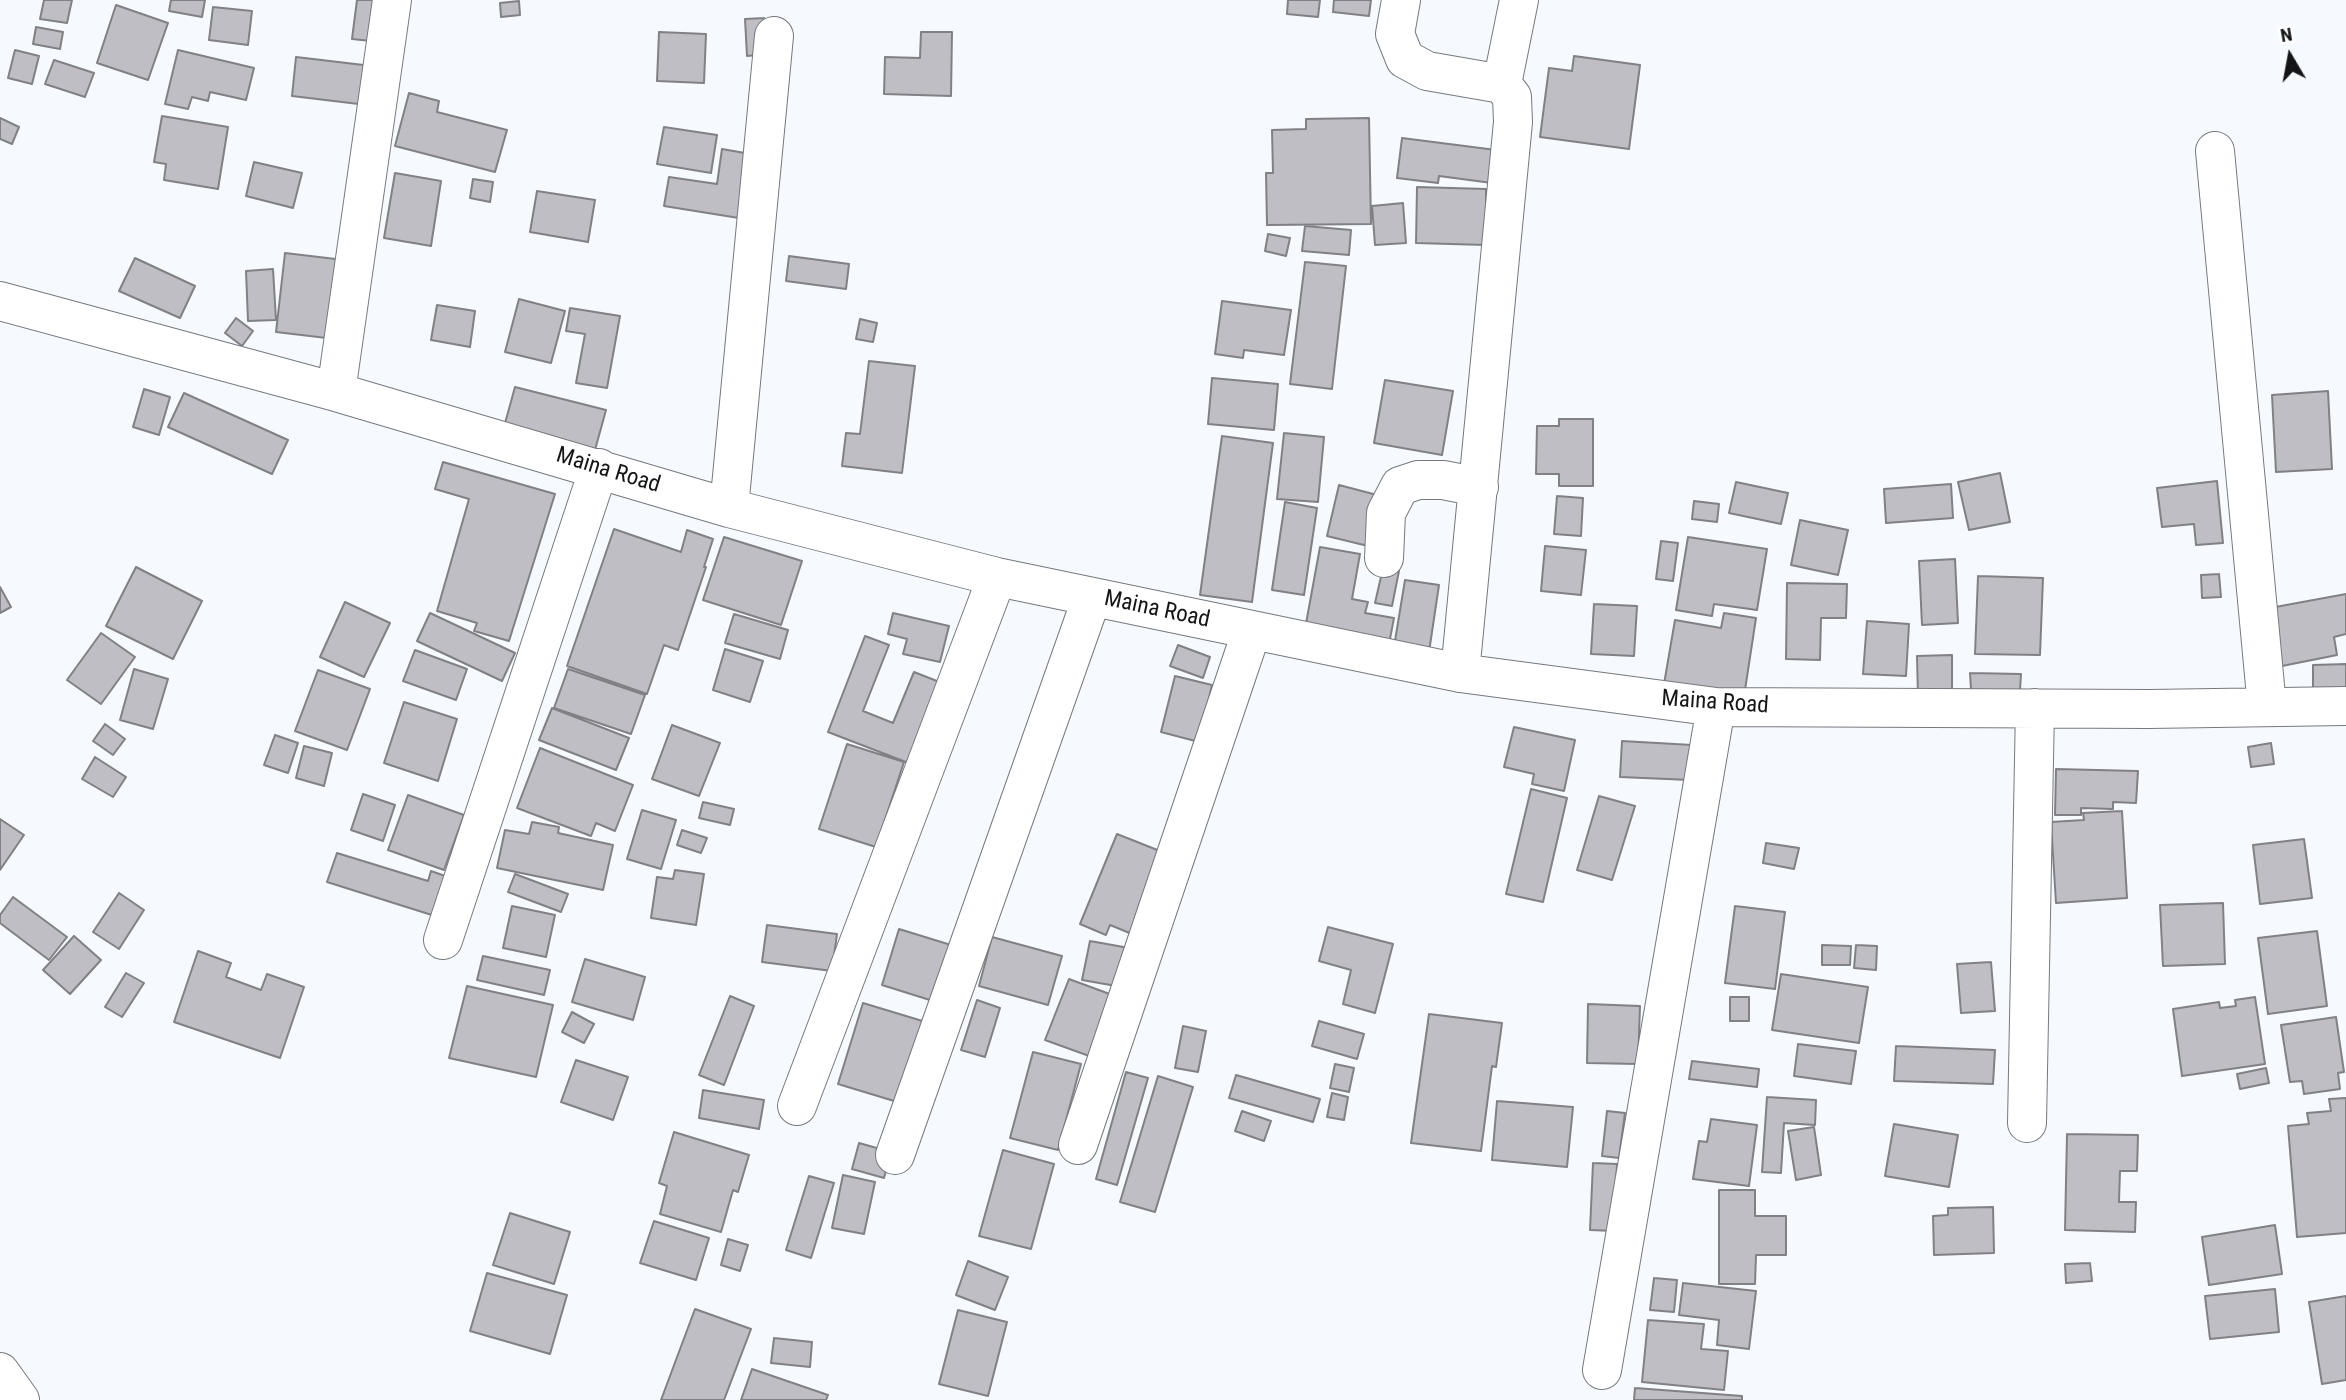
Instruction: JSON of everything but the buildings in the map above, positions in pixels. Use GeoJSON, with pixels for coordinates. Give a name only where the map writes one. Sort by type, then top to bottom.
{"type":"FeatureCollection","features":[{"type":"Feature","properties":{"kind":"street"},"geometry":{"type":"LineString","coordinates":[[336,392],[392,0]]}},
{"type":"Feature","properties":{"kind":"street"},"geometry":{"type":"LineString","coordinates":[[1401,0],[1395,34],[1405,59],[1427,71],[1502,84],[1512,97],[1513,122],[1460,673]]}},
{"type":"Feature","properties":{"kind":"street"},"geometry":{"type":"LineString","coordinates":[[1502,84],[1519,0]]}},
{"type":"Feature","properties":{"kind":"street"},"geometry":{"type":"LineString","coordinates":[[729,508],[774,36]]}},
{"type":"Feature","properties":{"kind":"street"},"geometry":{"type":"LineString","coordinates":[[2216,151],[2267,707]]}},
{"type":"Feature","properties":{"kind":"street","name":"Maina Road"},"geometry":{"type":"LineString","coordinates":[[0,301],[336,392],[729,508],[997,577],[1460,673],[1716,707],[2346,706]]}},
{"type":"Feature","properties":{"kind":"street"},"geometry":{"type":"LineString","coordinates":[[443,940],[599,468]]}},
{"type":"Feature","properties":{"kind":"street"},"geometry":{"type":"LineString","coordinates":[[1384,558],[1386,513],[1400,486],[1418,480],[1443,480],[1479,487]]}},
{"type":"Feature","properties":{"kind":"street"},"geometry":{"type":"LineString","coordinates":[[797,1105],[997,577]]}},
{"type":"Feature","properties":{"kind":"street"},"geometry":{"type":"LineString","coordinates":[[895,1155],[1091,597]]}},
{"type":"Feature","properties":{"kind":"street"},"geometry":{"type":"LineString","coordinates":[[1078,1145],[1252,630]]}},
{"type":"Feature","properties":{"kind":"street"},"geometry":{"type":"LineString","coordinates":[[1602,1370],[1716,707]]}},
{"type":"Feature","properties":{"kind":"street"},"geometry":{"type":"LineString","coordinates":[[2027,1123],[2035,708]]}},
{"type":"Feature","properties":{"kind":"street"},"geometry":{"type":"LineString","coordinates":[[0,1372],[20,1400]]}}]}
